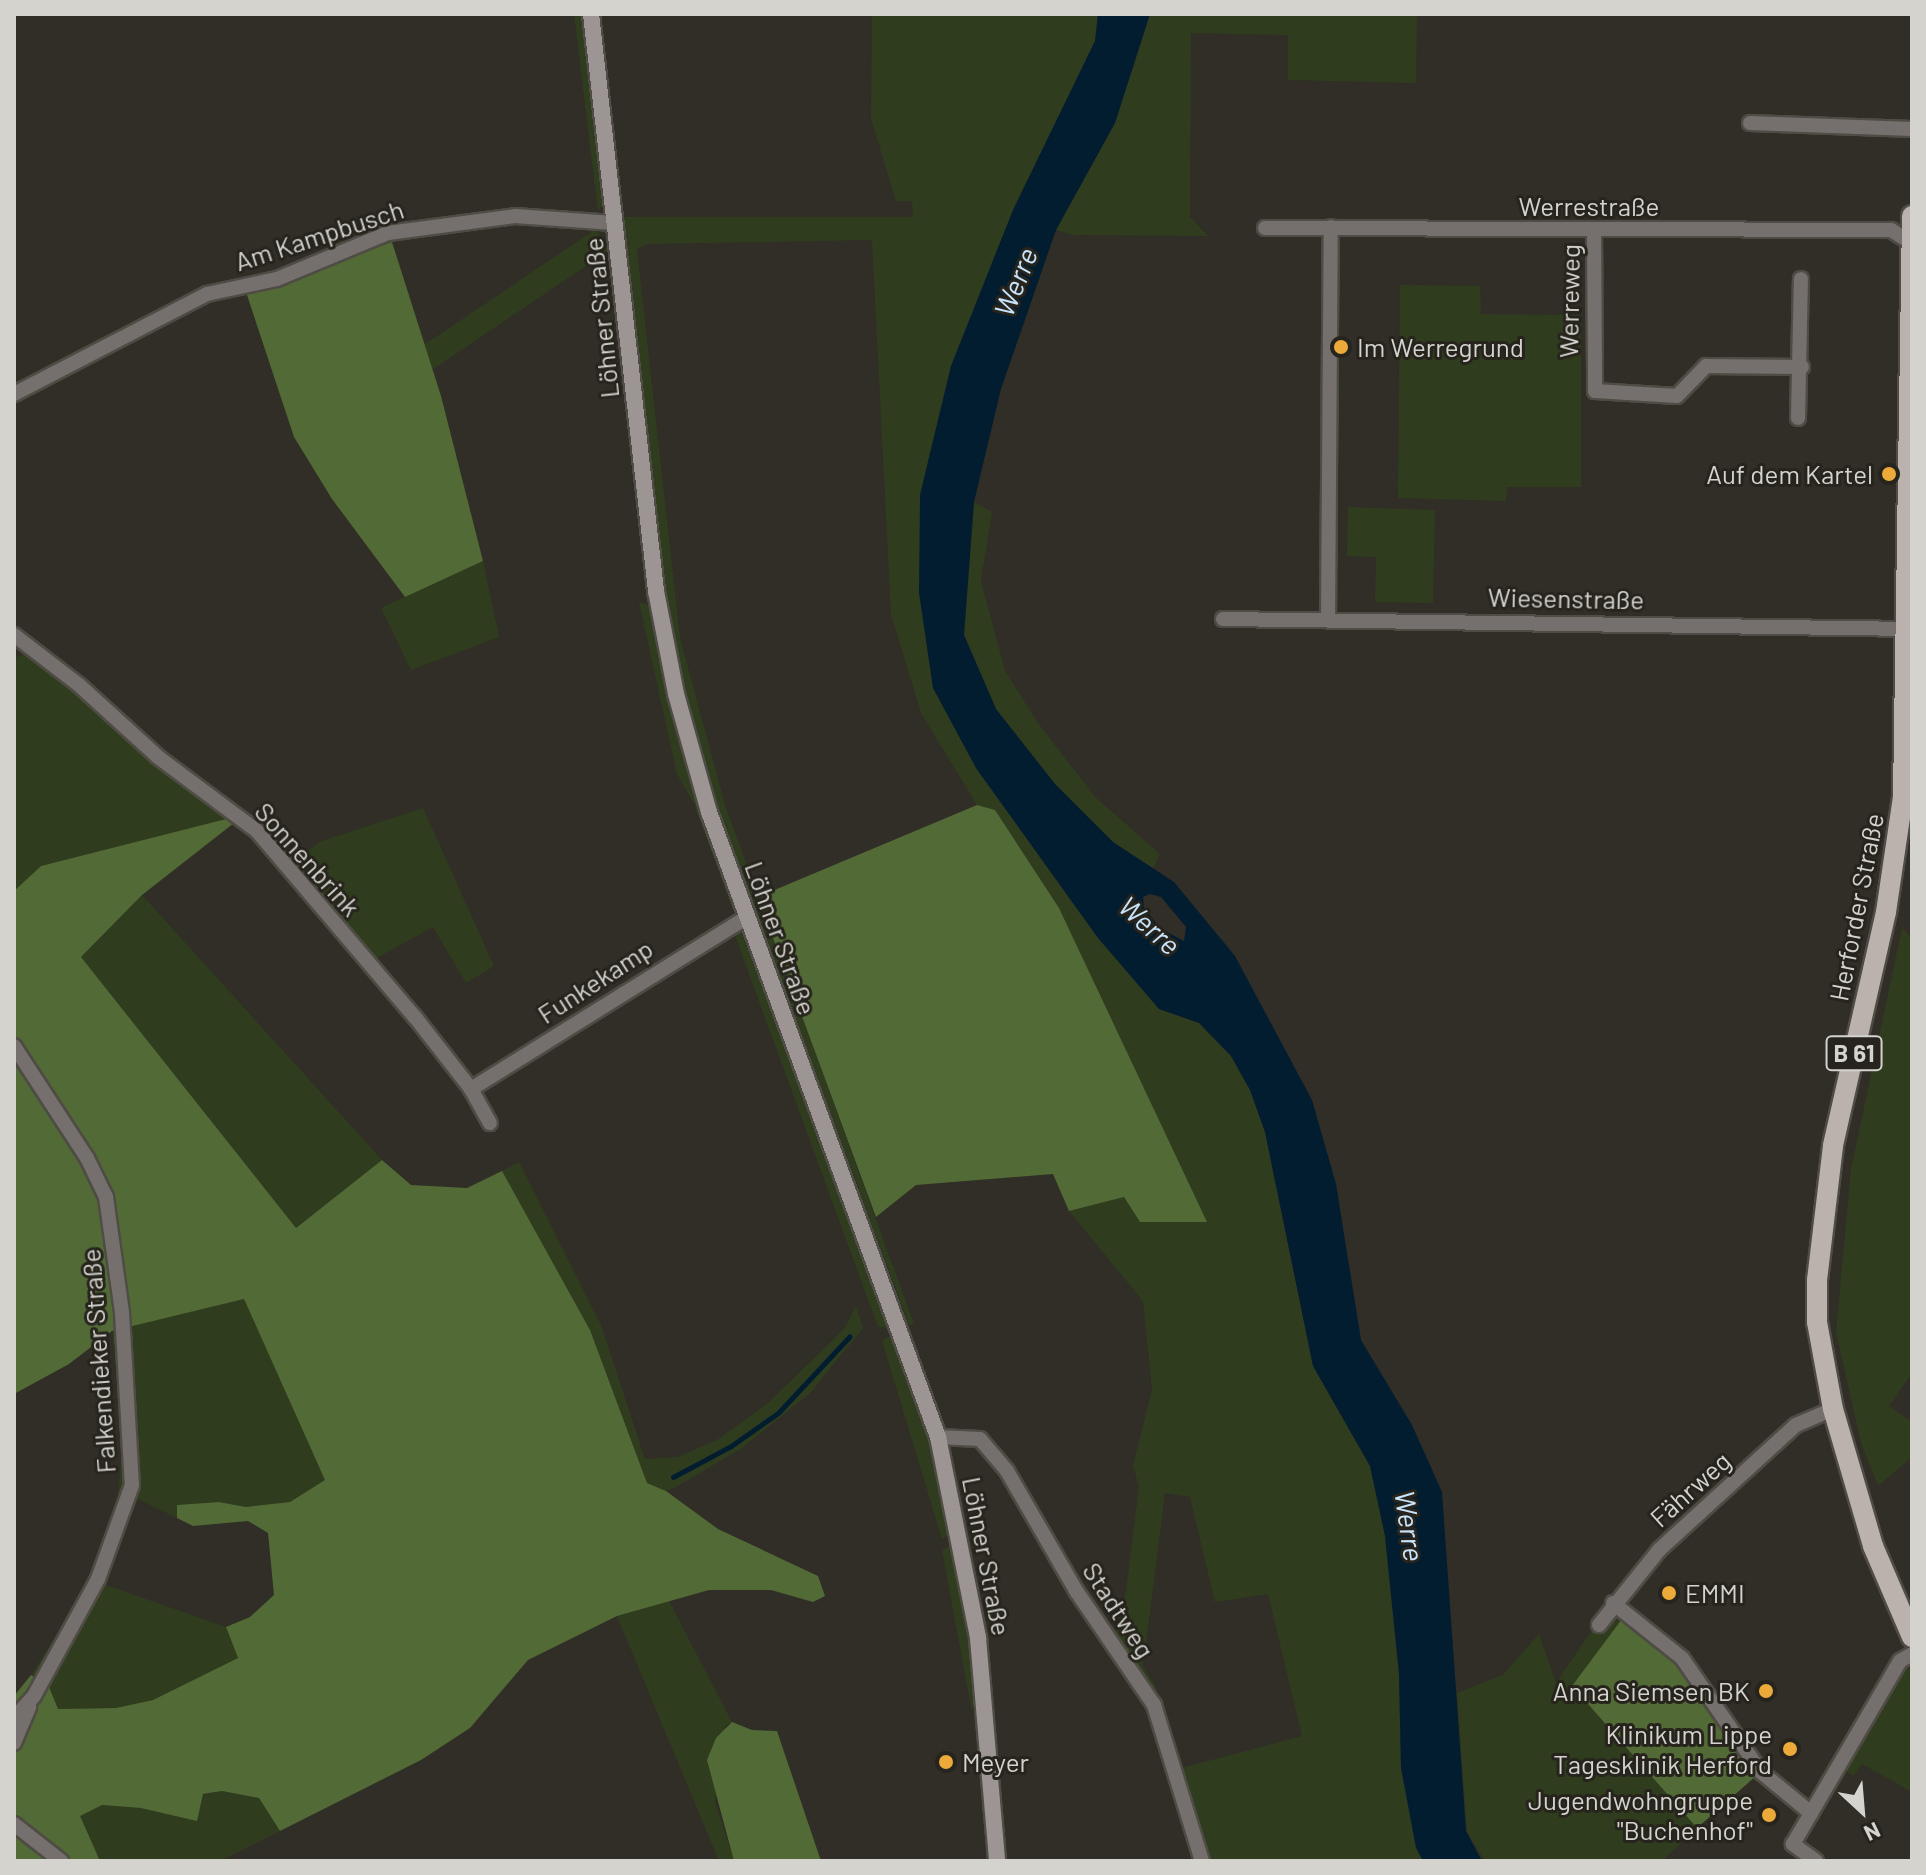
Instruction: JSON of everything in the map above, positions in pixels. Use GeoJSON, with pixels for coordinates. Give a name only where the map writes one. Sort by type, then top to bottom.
{"type":"FeatureCollection","features":[{"type":"Feature","properties":{"kind":"main road","name":"Löhner Straße"},"geometry":{"type":"LineString","coordinates":[[591,14],[663,636],[705,797],[747,917],[903,1330],[938,1437],[978,1638],[997,1861]]}},
{"type":"Feature","properties":{"kind":"main road","name":"Herforder Straße"},"geometry":{"type":"LineString","coordinates":[[1912,216],[1908,715],[1895,858],[1833,1146],[1819,1233],[1817,1322],[1833,1409],[1873,1546],[1912,1637]]}},
{"type":"Feature","properties":{"kind":"street"},"geometry":{"type":"LineString","coordinates":[[1750,123],[1912,129]]}},
{"type":"Feature","properties":{"kind":"street","name":"Am Kampbusch"},"geometry":{"type":"LineString","coordinates":[[14,394],[207,294],[277,279],[388,233],[515,216],[614,223]]}},
{"type":"Feature","properties":{"kind":"street"},"geometry":{"type":"LineString","coordinates":[[1328,620],[1331,227]]}},
{"type":"Feature","properties":{"kind":"street","name":"Werrestraße"},"geometry":{"type":"LineString","coordinates":[[1265,228],[1891,230],[1910,242]]}},
{"type":"Feature","properties":{"kind":"street","name":"Werreweg"},"geometry":{"type":"LineString","coordinates":[[1594,230],[1595,391],[1677,396],[1706,366],[1802,367]]}},
{"type":"Feature","properties":{"kind":"street"},"geometry":{"type":"LineString","coordinates":[[1798,418],[1802,367],[1801,279]]}},
{"type":"Feature","properties":{"kind":"street","name":"Wiesenstraße"},"geometry":{"type":"LineString","coordinates":[[1223,619],[1910,629]]}},
{"type":"Feature","properties":{"kind":"street","name":"Sonnenbrink"},"geometry":{"type":"LineString","coordinates":[[14,635],[79,685],[158,757],[257,831],[471,1089],[490,1123]]}},
{"type":"Feature","properties":{"kind":"street","name":"Funkekamp"},"geometry":{"type":"LineString","coordinates":[[471,1089],[747,917]]}},
{"type":"Feature","properties":{"kind":"street","name":"Falkendieker Straße"},"geometry":{"type":"LineString","coordinates":[[14,1046],[87,1158],[106,1197],[122,1313],[132,1485],[98,1579],[34,1696],[14,1718]]}},
{"type":"Feature","properties":{"kind":"street","name":"Fährweg"},"geometry":{"type":"LineString","coordinates":[[1599,1625],[1613,1603],[1659,1550],[1796,1425],[1833,1409]]}},
{"type":"Feature","properties":{"kind":"street","name":"Stadtweg"},"geometry":{"type":"LineString","coordinates":[[938,1437],[980,1439],[1007,1471],[1077,1592],[1154,1705],[1202,1861]]}},
{"type":"Feature","properties":{"kind":"street"},"geometry":{"type":"LineString","coordinates":[[1613,1603],[1682,1658],[1761,1772],[1811,1813]]}},
{"type":"Feature","properties":{"kind":"street"},"geometry":{"type":"LineString","coordinates":[[1816,1861],[1793,1844],[1906,1657]]}},
{"type":"Feature","properties":{"kind":"street"},"geometry":{"type":"LineString","coordinates":[[14,1743],[34,1696]]}},
{"type":"Feature","properties":{"kind":"street"},"geometry":{"type":"LineString","coordinates":[[14,1824],[61,1861]]}},
{"type":"Feature","properties":{"kind":"green space"},"geometry":{"type":"Polygon","coordinates":[[[574,14],[583,14],[604,204],[598,211],[574,14]]]}},
{"type":"Feature","properties":{"kind":"green space"},"geometry":{"type":"Polygon","coordinates":[[[872,14],[1098,14],[1095,41],[1013,210],[951,366],[920,495],[933,688],[976,768],[1098,938],[1159,1009],[1199,1023],[1231,1056],[1250,1090],[1265,1132],[1313,1366],[1370,1466],[1385,1536],[1399,1674],[1401,1768],[1423,1861],[1194,1861],[1170,1771],[1302,1736],[1268,1594],[1215,1602],[1190,1497],[1165,1493],[1143,1666],[1157,1689],[1152,1693],[1115,1636],[1126,1591],[1139,1486],[1133,1466],[1152,1389],[1143,1301],[1069,1211],[1124,1197],[1140,1222],[1206,1221],[1059,908],[995,811],[977,805],[921,713],[891,614],[872,240],[646,244],[637,250],[680,638],[725,805],[914,1324],[909,1325],[718,808],[676,663],[665,592],[623,217],[913,217],[912,201],[896,201],[871,119],[872,14]]]}},
{"type":"Feature","properties":{"kind":"green space"},"geometry":{"type":"Polygon","coordinates":[[[1150,14],[1417,14],[1416,83],[1288,80],[1288,35],[1191,33],[1190,217],[1208,236],[1072,235],[1056,230],[1115,123],[1150,14]]]}},
{"type":"Feature","properties":{"kind":"green space"},"geometry":{"type":"Polygon","coordinates":[[[596,229],[610,250],[310,452],[296,431],[596,229]]]}},
{"type":"Feature","properties":{"kind":"green space"},"geometry":{"type":"Polygon","coordinates":[[[392,242],[441,396],[483,561],[405,597],[332,499],[294,437],[246,292],[392,242]]]}},
{"type":"Feature","properties":{"kind":"green space"},"geometry":{"type":"Polygon","coordinates":[[[1400,285],[1480,286],[1481,314],[1581,315],[1581,487],[1507,487],[1506,501],[1398,498],[1400,285]]]}},
{"type":"Feature","properties":{"kind":"green space"},"geometry":{"type":"Polygon","coordinates":[[[974,502],[992,512],[981,581],[1005,671],[1038,723],[1095,797],[1160,854],[1153,869],[1113,842],[1055,784],[996,709],[964,635],[974,502]]]}},
{"type":"Feature","properties":{"kind":"green space"},"geometry":{"type":"Polygon","coordinates":[[[1348,507],[1435,510],[1433,603],[1375,602],[1376,557],[1347,556],[1348,507]]]}},
{"type":"Feature","properties":{"kind":"green space"},"geometry":{"type":"Polygon","coordinates":[[[483,561],[499,637],[411,670],[381,608],[483,561]]]}},
{"type":"Feature","properties":{"kind":"green space"},"geometry":{"type":"Polygon","coordinates":[[[639,602],[650,605],[672,710],[733,910],[694,804],[677,774],[639,602]]]}},
{"type":"Feature","properties":{"kind":"green space"},"geometry":{"type":"Polygon","coordinates":[[[30,652],[160,764],[230,818],[41,866],[14,891],[14,658],[30,652]]]}},
{"type":"Feature","properties":{"kind":"green space"},"geometry":{"type":"Polygon","coordinates":[[[977,805],[995,810],[1059,908],[1207,1222],[1140,1222],[1124,1197],[1069,1211],[1053,1174],[916,1185],[876,1217],[758,897],[977,805]]]}},
{"type":"Feature","properties":{"kind":"green space"},"geometry":{"type":"Polygon","coordinates":[[[423,808],[494,966],[466,983],[433,927],[375,959],[295,862],[319,842],[423,808]]]}},
{"type":"Feature","properties":{"kind":"green space"},"geometry":{"type":"Polygon","coordinates":[[[230,818],[234,823],[142,895],[81,957],[296,1228],[382,1160],[411,1185],[467,1188],[502,1171],[590,1330],[647,1483],[666,1491],[718,1529],[818,1576],[825,1596],[813,1602],[771,1590],[709,1590],[617,1616],[528,1660],[470,1728],[421,1760],[280,1831],[259,1798],[222,1791],[203,1794],[197,1821],[141,1808],[102,1805],[80,1816],[100,1861],[14,1861],[14,1696],[31,1675],[49,1687],[58,1709],[116,1708],[153,1700],[238,1658],[226,1627],[250,1617],[274,1595],[268,1533],[248,1521],[193,1526],[177,1518],[177,1505],[219,1502],[246,1507],[290,1502],[325,1480],[244,1299],[112,1331],[69,1364],[14,1394],[14,891],[41,866],[230,818]]]}},
{"type":"Feature","properties":{"kind":"green space"},"geometry":{"type":"Polygon","coordinates":[[[142,895],[382,1160],[296,1228],[81,957],[142,895]]]}},
{"type":"Feature","properties":{"kind":"green space"},"geometry":{"type":"Polygon","coordinates":[[[1902,928],[1912,939],[1912,1373],[1889,1406],[1912,1422],[1912,1457],[1878,1486],[1861,1443],[1836,1332],[1851,1169],[1902,928]]]}},
{"type":"Feature","properties":{"kind":"green space"},"geometry":{"type":"Polygon","coordinates":[[[740,929],[890,1325],[887,1328],[878,1327],[733,930],[740,929]]]}},
{"type":"Feature","properties":{"kind":"green space"},"geometry":{"type":"Polygon","coordinates":[[[519,1162],[601,1325],[645,1459],[678,1457],[717,1440],[767,1404],[844,1329],[856,1306],[863,1328],[810,1393],[742,1448],[666,1491],[647,1483],[590,1330],[502,1171],[519,1162]]]}},
{"type":"Feature","properties":{"kind":"green space"},"geometry":{"type":"Polygon","coordinates":[[[244,1299],[326,1480],[290,1502],[246,1507],[219,1502],[177,1505],[177,1518],[138,1499],[103,1584],[226,1627],[238,1658],[153,1700],[116,1708],[57,1709],[49,1687],[31,1675],[77,1604],[117,1508],[123,1437],[112,1331],[244,1299]]]}},
{"type":"Feature","properties":{"kind":"green space"},"geometry":{"type":"Polygon","coordinates":[[[887,1337],[897,1337],[922,1411],[952,1532],[942,1539],[882,1341],[887,1337]]]}},
{"type":"Feature","properties":{"kind":"green space"},"geometry":{"type":"Polygon","coordinates":[[[952,1545],[976,1678],[972,1712],[942,1550],[952,1545]]]}},
{"type":"Feature","properties":{"kind":"green space"},"geometry":{"type":"Polygon","coordinates":[[[669,1601],[732,1722],[725,1726],[715,1802],[734,1861],[719,1861],[617,1616],[669,1601]]]}},
{"type":"Feature","properties":{"kind":"green space"},"geometry":{"type":"Polygon","coordinates":[[[1622,1619],[1572,1687],[1697,1828],[1662,1861],[1485,1861],[1467,1832],[1457,1693],[1503,1675],[1539,1634],[1556,1683],[1594,1627],[1622,1619]]]}},
{"type":"Feature","properties":{"kind":"green space"},"geometry":{"type":"Polygon","coordinates":[[[1622,1619],[1677,1663],[1756,1776],[1697,1828],[1572,1686],[1622,1619]]]}},
{"type":"Feature","properties":{"kind":"green space"},"geometry":{"type":"Polygon","coordinates":[[[1906,1663],[1912,1673],[1912,1792],[1862,1764],[1854,1776],[1843,1769],[1906,1663]]]}},
{"type":"Feature","properties":{"kind":"green space"},"geometry":{"type":"Polygon","coordinates":[[[732,1722],[752,1730],[777,1731],[821,1861],[734,1861],[707,1760],[716,1738],[732,1722]]]}},
{"type":"Feature","properties":{"kind":"green space"},"geometry":{"type":"Polygon","coordinates":[[[222,1791],[259,1798],[280,1831],[220,1861],[100,1861],[79,1816],[101,1805],[141,1808],[222,1791]]]}},
{"type":"Feature","properties":{"kind":"water","name":"Werre"},"geometry":{"type":"Polygon","coordinates":[[[1098,14],[1150,14],[1115,123],[1056,230],[1001,389],[974,502],[964,635],[996,709],[1055,784],[1113,842],[1174,882],[1235,956],[1312,1100],[1336,1184],[1361,1340],[1412,1425],[1442,1492],[1466,1831],[1482,1861],[1423,1861],[1416,1848],[1401,1768],[1399,1674],[1385,1536],[1370,1466],[1313,1366],[1265,1132],[1250,1090],[1231,1056],[1199,1023],[1159,1009],[1098,938],[976,768],[933,688],[919,593],[920,495],[951,366],[1013,210],[1095,41],[1098,14]],[[1150,894],[1143,897],[1144,908],[1161,929],[1184,941],[1186,927],[1161,897],[1150,894]]]}},
{"type":"Feature","properties":{"kind":"waterway"},"geometry":{"type":"LineString","coordinates":[[673,1477],[731,1446],[778,1413],[850,1336]]}},
{"type":"Feature","properties":{"kind":"place","name":"Im Werregrund"},"geometry":{"type":"Point","coordinates":[1341,347]}},
{"type":"Feature","properties":{"kind":"place","name":"Auf dem Kartel"},"geometry":{"type":"Point","coordinates":[1889,474]}},
{"type":"Feature","properties":{"kind":"place","name":"EMMI"},"geometry":{"type":"Point","coordinates":[1669,1593]}},
{"type":"Feature","properties":{"kind":"place","name":"Anna Siemsen BK"},"geometry":{"type":"Point","coordinates":[1766,1691]}},
{"type":"Feature","properties":{"kind":"place","name":"Klinikum Lippe Tagesklinik Herford"},"geometry":{"type":"Point","coordinates":[1790,1749]}},
{"type":"Feature","properties":{"kind":"place","name":"Meyer"},"geometry":{"type":"Point","coordinates":[946,1762]}},
{"type":"Feature","properties":{"kind":"place","name":"Jugendwohngruppe \"Buchenhof\""},"geometry":{"type":"Point","coordinates":[1769,1815]}}]}
